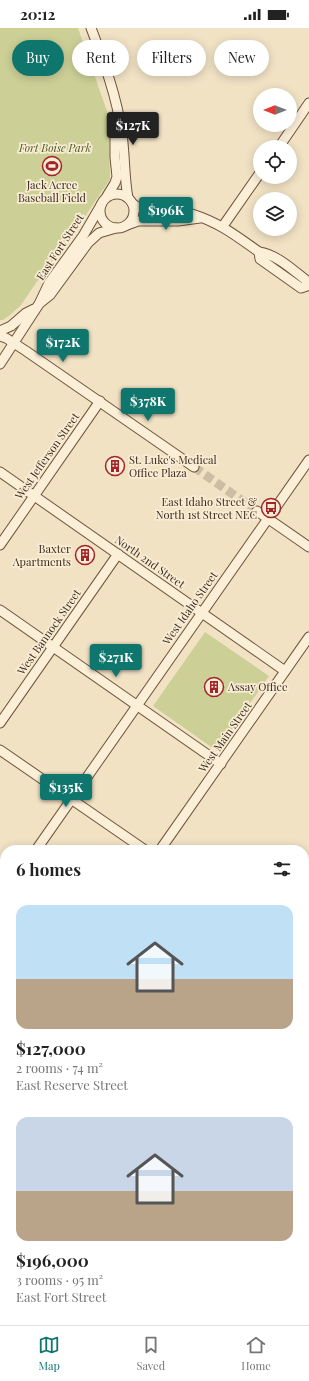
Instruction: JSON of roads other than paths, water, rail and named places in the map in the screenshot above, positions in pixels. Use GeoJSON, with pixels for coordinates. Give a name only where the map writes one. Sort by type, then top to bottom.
{"type":"FeatureCollection","features":[{"type":"Feature","properties":{"kind":"street"},"geometry":{"type":"LineString","coordinates":[[91,28],[107,70],[122,134],[124,172],[134,213],[130,222],[126,225]]}},
{"type":"Feature","properties":{"kind":"street"},"geometry":{"type":"LineString","coordinates":[[115,99],[115,157],[117,177],[115,183],[101,205],[100,210],[102,220],[111,227],[116,228],[138,221],[178,221],[203,218]]}},
{"type":"Feature","properties":{"kind":"street"},"geometry":{"type":"LineString","coordinates":[[284,140],[309,103]]}},
{"type":"Feature","properties":{"kind":"street"},"geometry":{"type":"LineString","coordinates":[[223,226],[253,183]]}},
{"type":"Feature","properties":{"kind":"street"},"geometry":{"type":"LineString","coordinates":[[107,196],[118,194],[130,200],[143,210],[155,213],[187,213],[211,220],[223,226],[259,252],[268,253],[307,280],[308,287]]}},
{"type":"Feature","properties":{"kind":"street","name":"East Fort Street"},"geometry":{"type":"LineString","coordinates":[[0,364],[37,306],[49,283],[83,236],[101,205]]}},
{"type":"Feature","properties":{"kind":"street","name":"East Fort Street"},"geometry":{"type":"LineString","coordinates":[[37,306],[50,295],[76,262],[88,243],[99,233],[116,228]]}},
{"type":"Feature","properties":{"kind":"street"},"geometry":{"type":"LineString","coordinates":[[0,331],[11,326],[37,306]]}},
{"type":"Feature","properties":{"kind":"street"},"geometry":{"type":"LineString","coordinates":[[0,336],[26,350],[194,467]]}},
{"type":"Feature","properties":{"kind":"street","name":"West Jefferson Street"},"geometry":{"type":"LineString","coordinates":[[0,544],[100,401]]}},
{"type":"Feature","properties":{"kind":"street","name":"West Idaho Street"},"geometry":{"type":"LineString","coordinates":[[39,845],[309,460]]}},
{"type":"Feature","properties":{"kind":"street","name":"North 2nd Street"},"geometry":{"type":"LineString","coordinates":[[0,472],[286,671]]}},
{"type":"Feature","properties":{"kind":"street"},"geometry":{"type":"LineString","coordinates":[[257,511],[309,547]]}},
{"type":"Feature","properties":{"kind":"street","name":"West Bannock Street"},"geometry":{"type":"LineString","coordinates":[[0,723],[118,554]]}},
{"type":"Feature","properties":{"kind":"street"},"geometry":{"type":"LineString","coordinates":[[0,610],[221,764]]}},
{"type":"Feature","properties":{"kind":"street","name":"West Main Street"},"geometry":{"type":"LineString","coordinates":[[164,845],[309,637]]}},
{"type":"Feature","properties":{"kind":"street"},"geometry":{"type":"LineString","coordinates":[[0,750],[138,845]]}},
{"type":"Feature","properties":{"kind":"tunnel"},"geometry":{"type":"LineString","coordinates":[[194,467],[257,511]]}},
{"type":"Feature","properties":{"kind":"place","name":"Jack Acree Baseball Field"},"geometry":{"type":"Point","coordinates":[52,166]}},
{"type":"Feature","properties":{"kind":"place","name":"St. Luke's Medical Office Plaza"},"geometry":{"type":"Point","coordinates":[115,466]}},
{"type":"Feature","properties":{"kind":"place","name":"East Idaho Street & North 1st Street NEC"},"geometry":{"type":"Point","coordinates":[271,508]}},
{"type":"Feature","properties":{"kind":"place","name":"Baxter Apartments"},"geometry":{"type":"Point","coordinates":[85,555]}},
{"type":"Feature","properties":{"kind":"place","name":"Assay Office"},"geometry":{"type":"Point","coordinates":[214,687]}},
{"type":"Feature","properties":{"kind":"park label","name":"Fort Boise Park"},"geometry":{"type":"Point","coordinates":[55,148]}}]}
